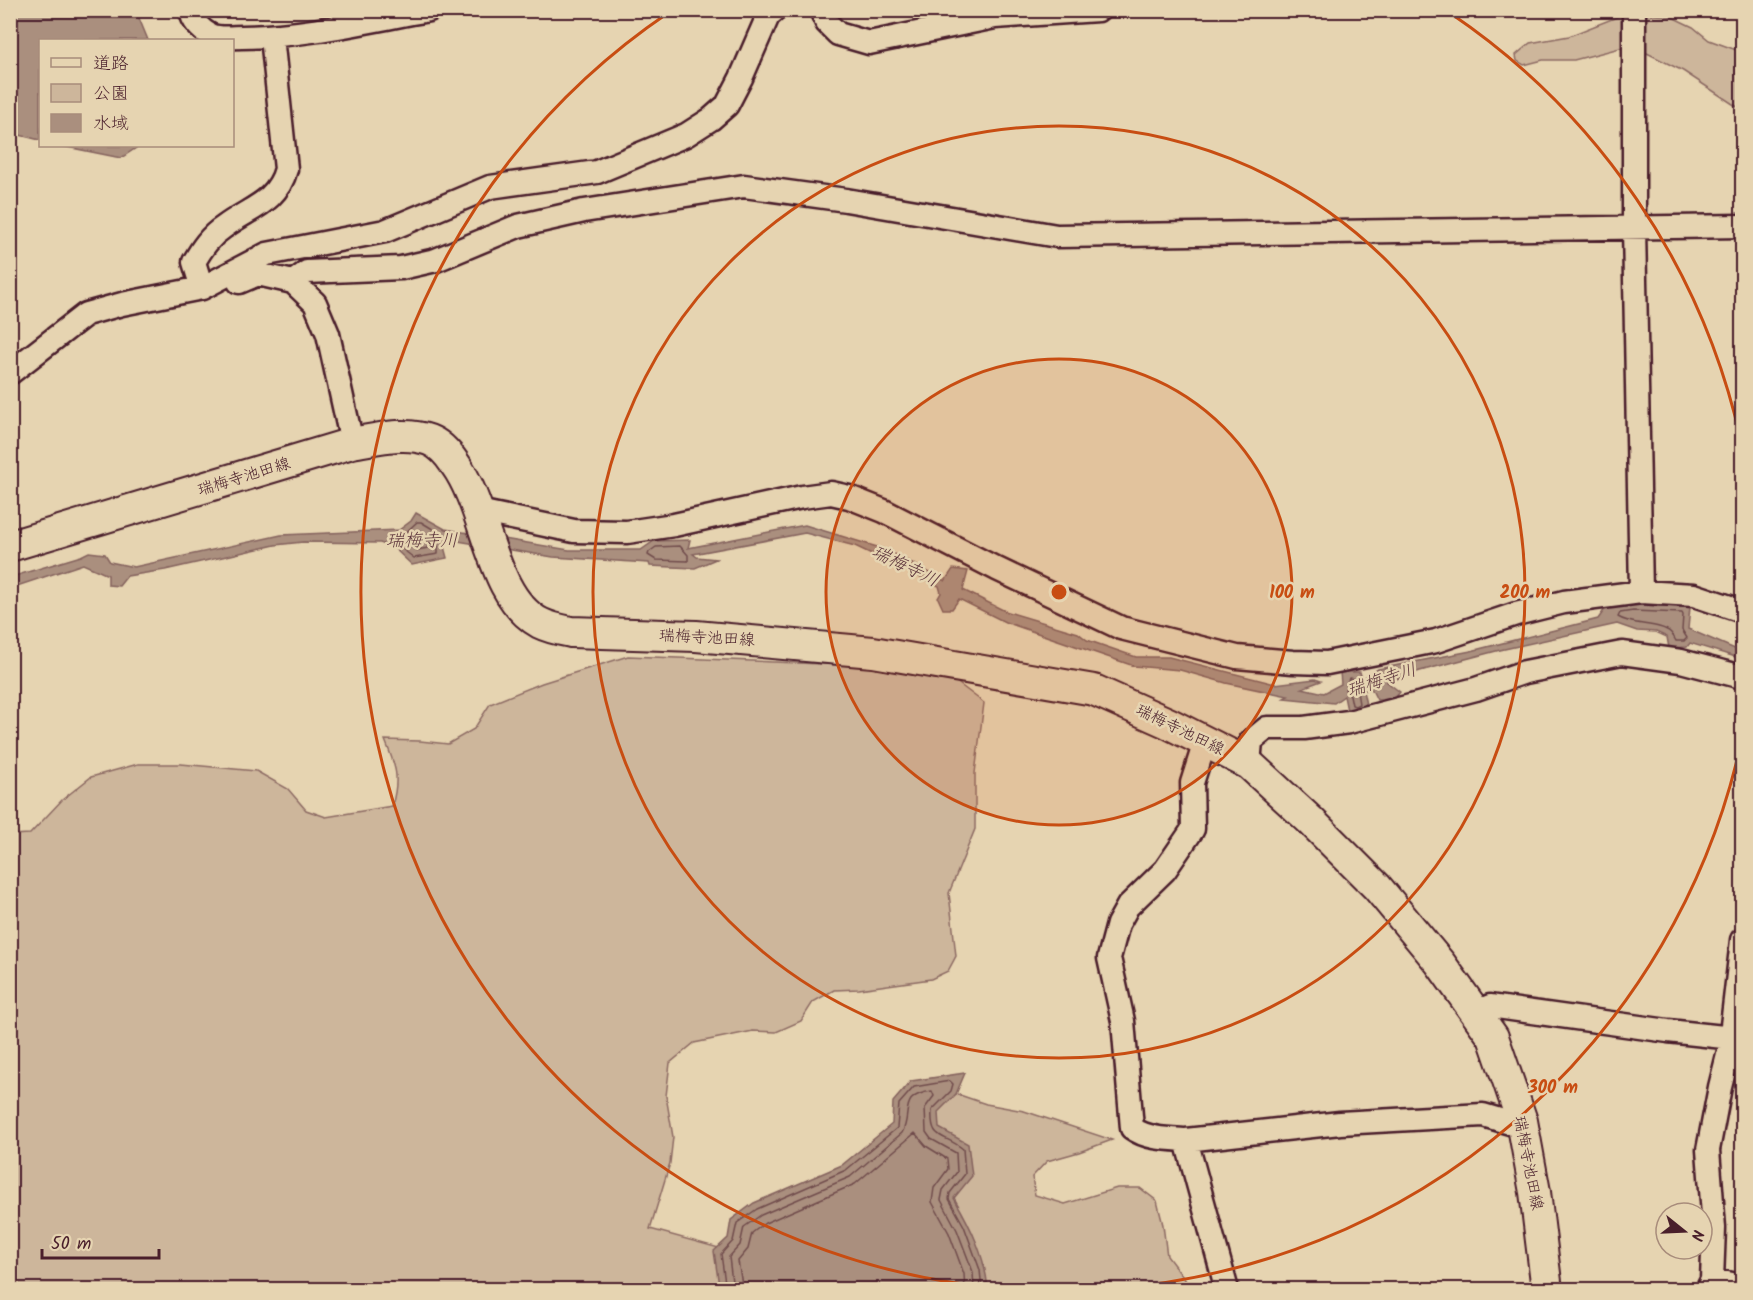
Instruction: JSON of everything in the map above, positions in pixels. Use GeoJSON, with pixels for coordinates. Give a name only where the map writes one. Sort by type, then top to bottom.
{"type":"FeatureCollection","features":[{"type":"Feature","properties":{"kind":"main road","name":"瑞梅寺池田線"},"geometry":{"type":"LineString","coordinates":[[10,546],[352,443],[399,436],[417,437],[431,441],[443,450],[460,470],[506,587],[527,614],[540,623],[571,632],[696,636],[873,652],[1094,690],[1204,742],[1249,764],[1377,886],[1440,963],[1493,1037],[1522,1121],[1535,1192],[1547,1290]]}},
{"type":"Feature","properties":{"kind":"street"},"geometry":{"type":"LineString","coordinates":[[191,10],[192,16],[200,27],[211,35],[225,37],[272,37],[429,10]]}},
{"type":"Feature","properties":{"kind":"street"},"geometry":{"type":"LineString","coordinates":[[10,373],[86,314],[122,304],[177,295],[202,288],[267,254],[364,237],[385,231],[490,187],[597,172],[686,135],[711,119],[727,105],[768,16],[775,10]]}},
{"type":"Feature","properties":{"kind":"street"},"geometry":{"type":"LineString","coordinates":[[821,10],[827,23],[838,34],[869,44],[995,17],[1098,10]]}},
{"type":"Feature","properties":{"kind":"street"},"geometry":{"type":"LineString","coordinates":[[1634,10],[1634,228],[1641,591]]}},
{"type":"Feature","properties":{"kind":"street"},"geometry":{"type":"LineString","coordinates":[[202,288],[194,262],[205,244],[222,228],[272,196],[282,181],[286,169],[272,37]]}},
{"type":"Feature","properties":{"kind":"street"},"geometry":{"type":"LineString","coordinates":[[293,282],[307,272],[401,268],[436,260],[518,226],[584,211],[744,186],[846,200],[1057,236],[1743,226]]}},
{"type":"Feature","properties":{"kind":"street"},"geometry":{"type":"LineString","coordinates":[[235,269],[239,282],[258,274],[293,282],[315,303],[328,334],[352,443]]}},
{"type":"Feature","properties":{"kind":"street"},"geometry":{"type":"LineString","coordinates":[[478,511],[574,531],[627,532],[674,525],[802,497],[831,493],[884,511],[997,569],[1121,628],[1237,657],[1293,662],[1328,663],[1436,640],[1516,614],[1564,602],[1641,591],[1694,595],[1743,611]]}},
{"type":"Feature","properties":{"kind":"street"},"geometry":{"type":"LineString","coordinates":[[1249,764],[1251,741],[1267,728],[1304,728],[1349,722],[1476,689],[1525,672],[1622,653],[1681,661],[1743,677]]}},
{"type":"Feature","properties":{"kind":"street"},"geometry":{"type":"LineString","coordinates":[[1204,742],[1191,783],[1193,829],[1165,870],[1128,906],[1118,924],[1108,958],[1123,1021],[1132,1128],[1140,1133],[1163,1139],[1186,1140],[1340,1123],[1483,1115],[1510,1123],[1522,1121]]}},
{"type":"Feature","properties":{"kind":"street"},"geometry":{"type":"LineString","coordinates":[[1743,940],[1737,1038],[1708,1150],[1714,1228],[1710,1285],[1743,1286]]}},
{"type":"Feature","properties":{"kind":"street"},"geometry":{"type":"LineString","coordinates":[[1476,1012],[1490,1006],[1668,1031],[1737,1038]]}},
{"type":"Feature","properties":{"kind":"street"},"geometry":{"type":"LineString","coordinates":[[1186,1140],[1227,1290]]}},
{"type":"Feature","properties":{"kind":"green space"},"geometry":{"type":"Polygon","coordinates":[[[1627,13],[1670,16],[1693,27],[1709,40],[1742,52],[1742,110],[1683,71],[1641,50],[1620,48],[1574,60],[1543,60],[1524,65],[1517,61],[1516,55],[1530,43],[1569,36],[1627,13]]]}},
{"type":"Feature","properties":{"kind":"green space"},"geometry":{"type":"Polygon","coordinates":[[[628,656],[872,666],[955,681],[984,703],[975,773],[975,829],[949,893],[956,956],[948,971],[931,979],[859,989],[834,990],[813,1002],[801,1021],[776,1032],[753,1031],[694,1043],[670,1063],[666,1096],[673,1137],[670,1163],[650,1229],[748,1256],[756,1289],[11,1290],[11,835],[30,834],[62,800],[91,777],[138,764],[181,764],[256,771],[288,789],[306,810],[326,817],[392,806],[396,772],[385,740],[448,744],[474,729],[490,704],[542,683],[628,656]]]}},
{"type":"Feature","properties":{"kind":"green space"},"geometry":{"type":"Polygon","coordinates":[[[948,1091],[986,1104],[1024,1111],[1112,1140],[1047,1161],[1032,1177],[1035,1195],[1065,1204],[1117,1188],[1140,1188],[1157,1201],[1167,1256],[1192,1289],[973,1289],[930,1122],[948,1091]]]}},
{"type":"Feature","properties":{"kind":"water"},"geometry":{"type":"Polygon","coordinates":[[[11,10],[136,11],[148,39],[39,39],[39,140],[11,133],[11,10]]]}},
{"type":"Feature","properties":{"kind":"water"},"geometry":{"type":"Polygon","coordinates":[[[67,147],[138,147],[121,158],[67,147]]]}},
{"type":"Feature","properties":{"kind":"water","name":"瑞梅寺川"},"geometry":{"type":"Polygon","coordinates":[[[416,513],[445,529],[569,550],[641,550],[654,541],[690,540],[688,548],[805,525],[887,550],[945,581],[953,569],[968,571],[963,590],[1005,611],[1078,633],[1087,640],[1136,657],[1169,657],[1275,684],[1315,679],[1321,681],[1302,688],[1324,693],[1341,684],[1340,672],[1360,672],[1362,679],[1378,669],[1471,651],[1598,619],[1605,609],[1632,605],[1690,607],[1688,629],[1742,652],[1742,659],[1690,643],[1687,647],[1669,648],[1667,637],[1656,632],[1637,631],[1617,624],[1500,650],[1387,682],[1400,692],[1394,699],[1377,700],[1371,688],[1363,691],[1367,709],[1348,715],[1344,696],[1334,703],[1284,698],[1288,696],[1226,683],[1180,670],[1134,666],[1005,622],[959,599],[952,609],[943,609],[938,598],[941,593],[939,586],[855,546],[805,533],[693,554],[697,557],[716,559],[695,568],[553,557],[458,541],[443,543],[447,558],[412,565],[394,548],[380,543],[303,542],[275,545],[165,570],[127,576],[119,586],[108,585],[108,575],[83,564],[11,588],[11,577],[89,552],[105,554],[110,562],[134,567],[281,535],[399,530],[411,521],[416,513]]]}},
{"type":"Feature","properties":{"kind":"water"},"geometry":{"type":"Polygon","coordinates":[[[965,1073],[956,1094],[938,1112],[939,1128],[968,1144],[972,1176],[954,1198],[976,1242],[984,1265],[988,1289],[723,1290],[719,1286],[714,1251],[728,1238],[731,1220],[754,1203],[842,1165],[892,1124],[893,1102],[911,1081],[965,1073]]]}}]}
